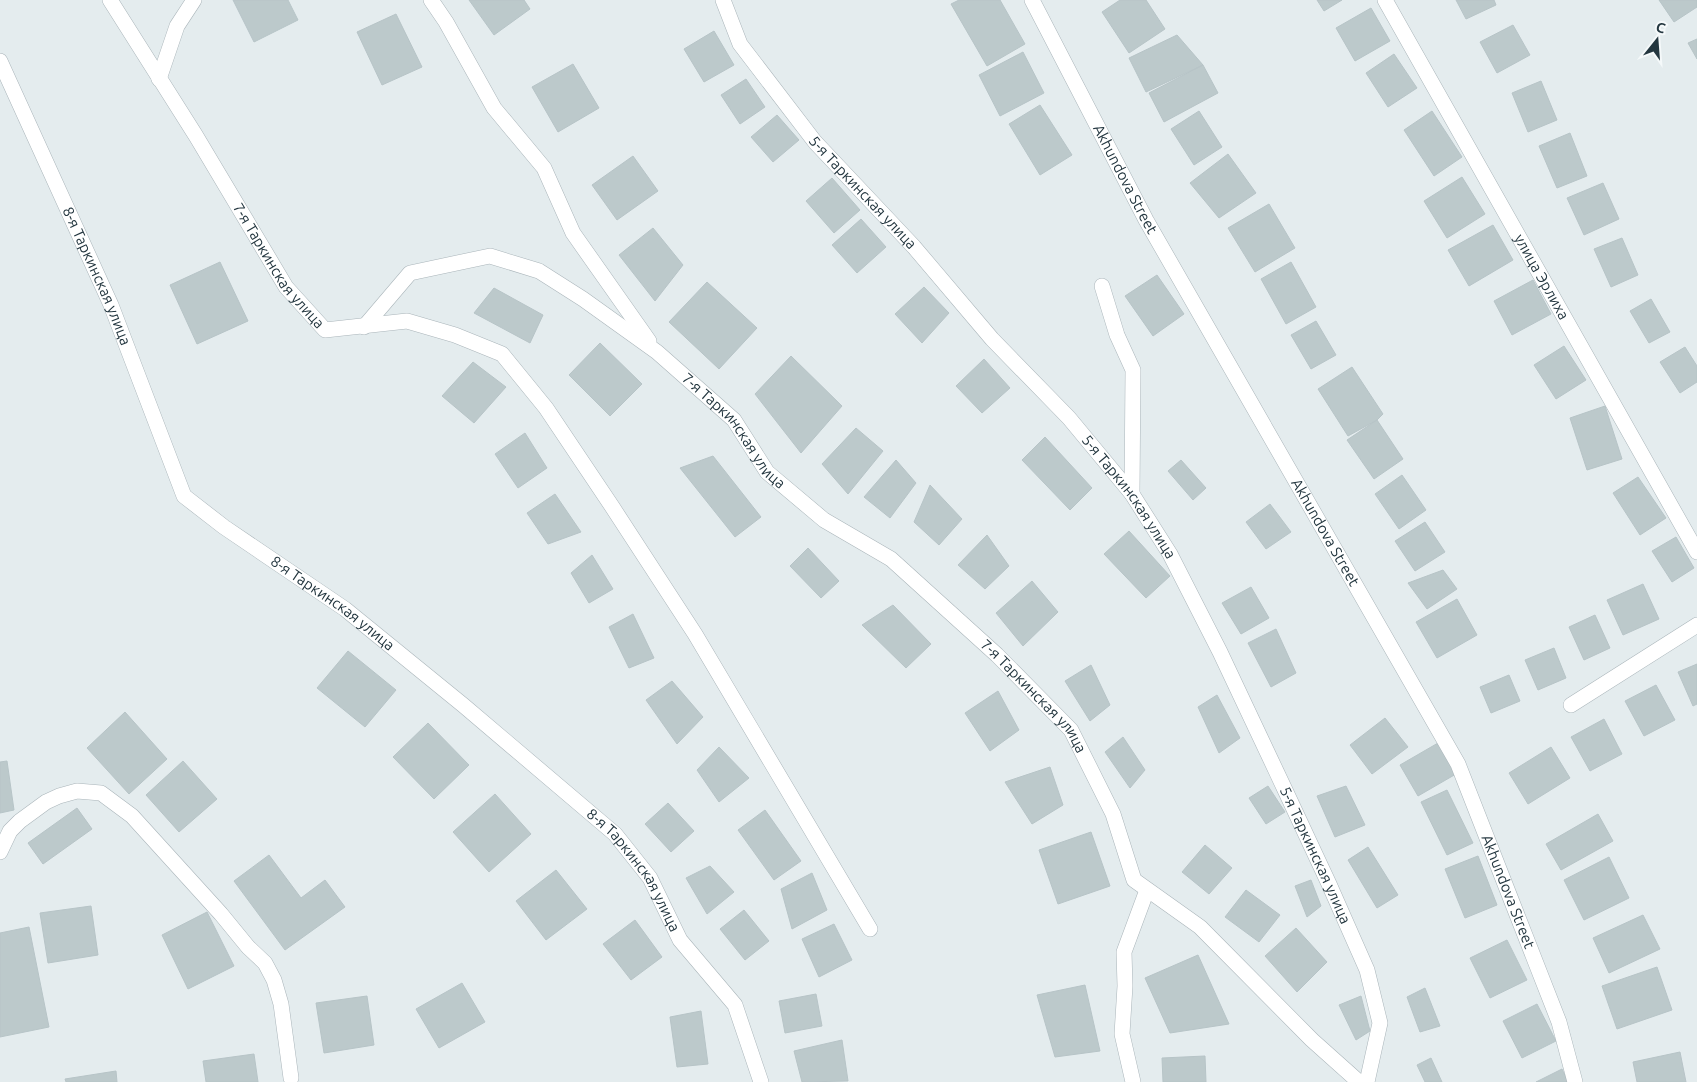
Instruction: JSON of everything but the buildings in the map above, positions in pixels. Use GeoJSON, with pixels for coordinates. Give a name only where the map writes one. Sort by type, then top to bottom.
{"type":"FeatureCollection","features":[{"type":"Feature","properties":{"kind":"street","name":"7-я Таркинская улица"},"geometry":{"type":"LineString","coordinates":[[110,0],[196,136],[286,287],[325,330],[364,326],[410,273],[490,256],[539,271],[657,352],[734,420],[767,472],[824,520],[891,559],[997,655],[1072,730],[1113,814],[1134,880],[1200,926],[1312,1040],[1359,1082]]}},
{"type":"Feature","properties":{"kind":"street"},"geometry":{"type":"LineString","coordinates":[[159,79],[178,26],[194,0]]}},
{"type":"Feature","properties":{"kind":"street","name":"7-я Таркинская улица"},"geometry":{"type":"LineString","coordinates":[[431,0],[446,22],[494,108],[544,168],[573,233],[657,352]]}},
{"type":"Feature","properties":{"kind":"street","name":"5-я Таркинская улица"},"geometry":{"type":"LineString","coordinates":[[723,0],[740,44],[815,142],[914,247],[992,339],[1069,418],[1132,494],[1170,554],[1220,652],[1329,884],[1367,970],[1380,1023],[1367,1082]]}},
{"type":"Feature","properties":{"kind":"street","name":"Akhundova Street"},"geometry":{"type":"LineString","coordinates":[[1032,0],[1146,220],[1458,764],[1559,1022],[1575,1082]]}},
{"type":"Feature","properties":{"kind":"street","name":"улица Эрлиха"},"geometry":{"type":"LineString","coordinates":[[1385,0],[1697,552]]}},
{"type":"Feature","properties":{"kind":"street","name":"8-я Таркинская улица"},"geometry":{"type":"LineString","coordinates":[[0,61],[111,305],[184,496],[224,527],[345,609],[463,705],[615,834],[650,878],[680,940],[735,1006],[761,1082]]}},
{"type":"Feature","properties":{"kind":"street"},"geometry":{"type":"LineString","coordinates":[[1102,286],[1117,335],[1133,370],[1132,494]]}},
{"type":"Feature","properties":{"kind":"street"},"geometry":{"type":"LineString","coordinates":[[364,326],[407,321],[455,335],[502,354],[546,408],[695,634],[870,929]]}},
{"type":"Feature","properties":{"kind":"street"},"geometry":{"type":"LineString","coordinates":[[1571,705],[1697,625]]}},
{"type":"Feature","properties":{"kind":"street"},"geometry":{"type":"LineString","coordinates":[[0,852],[10,831],[20,821],[46,802],[77,791],[101,793],[132,816],[221,914],[248,947],[266,964],[274,980],[281,1004],[291,1078]]}},
{"type":"Feature","properties":{"kind":"street"},"geometry":{"type":"LineString","coordinates":[[1133,1082],[1122,1034],[1125,986],[1124,952],[1148,890]]}}]}
